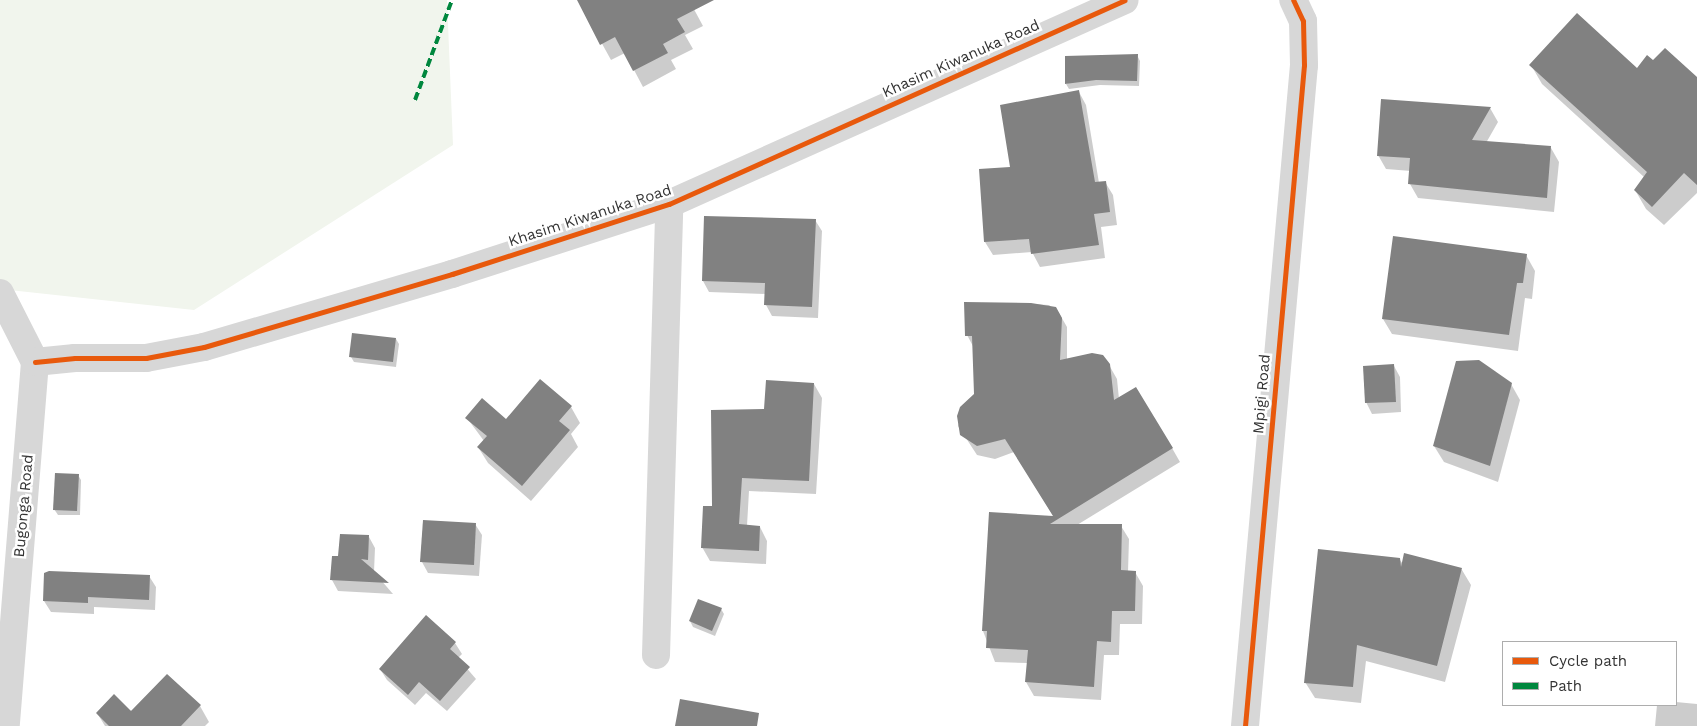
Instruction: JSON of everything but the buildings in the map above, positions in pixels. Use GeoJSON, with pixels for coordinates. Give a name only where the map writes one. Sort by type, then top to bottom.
{"type":"FeatureCollection","features":[{"type":"Feature","properties":{"kind":"street","name":"Khasim Kiwanuka Road"},"geometry":{"type":"LineString","coordinates":[[35,362],[75,358],[146,358],[204,347],[452,274],[668,204],[1124,0]]}},
{"type":"Feature","properties":{"kind":"street","name":"Mpigi Road"},"geometry":{"type":"LineString","coordinates":[[1244,726],[1304,65],[1303,21],[1293,0]]}},
{"type":"Feature","properties":{"kind":"street"},"geometry":{"type":"LineString","coordinates":[[656,655],[668,204]]}},
{"type":"Feature","properties":{"kind":"street"},"geometry":{"type":"LineString","coordinates":[[0,293],[35,362]]}},
{"type":"Feature","properties":{"kind":"street","name":"Bugonga Road"},"geometry":{"type":"LineString","coordinates":[[6,726],[35,362]]}},
{"type":"Feature","properties":{"kind":"shaded area"},"geometry":{"type":"Polygon","coordinates":[[[0,0],[447,0],[453,145],[194,310],[0,289],[0,0]]]}},
{"type":"Feature","properties":{"kind":"marked path"},"geometry":{"type":"LineString","coordinates":[[415,100],[452,0]]}},
{"type":"Feature","properties":{"kind":"cycle path"},"geometry":{"type":"LineString","coordinates":[[35,362],[75,358],[146,358],[204,347],[452,274],[669,204],[1124,0]]}},
{"type":"Feature","properties":{"kind":"cycle path"},"geometry":{"type":"LineString","coordinates":[[1245,726],[1304,65],[1303,21],[1293,0]]}}]}
